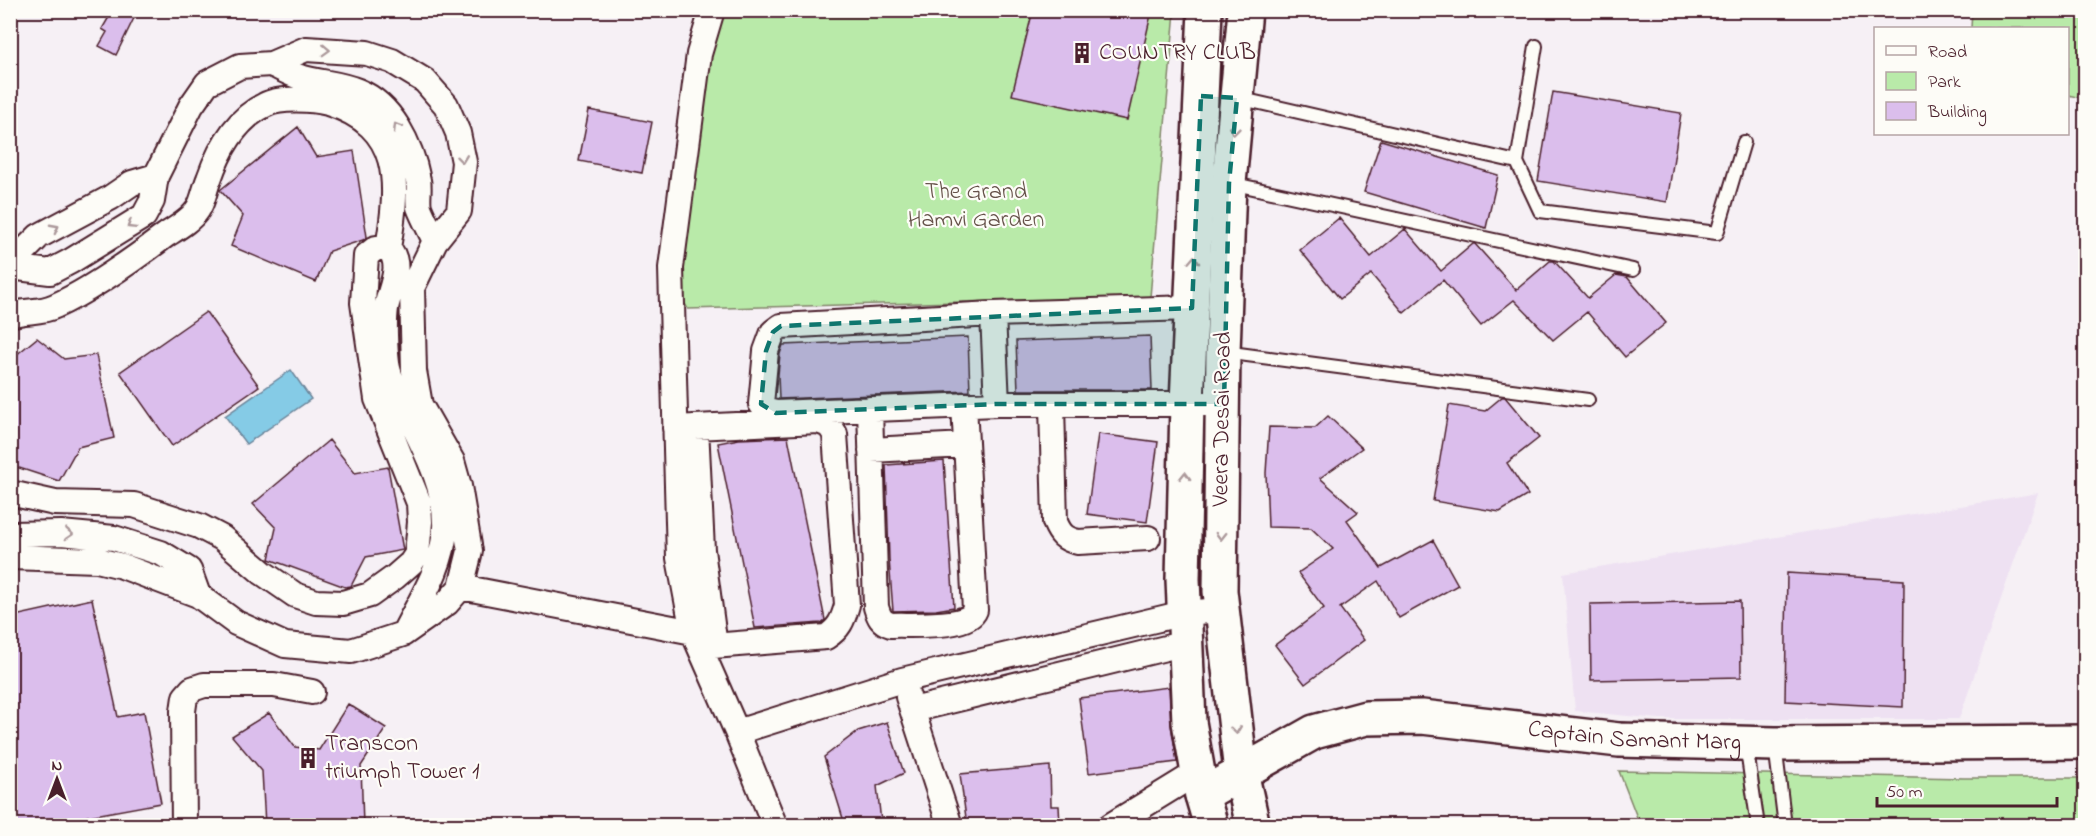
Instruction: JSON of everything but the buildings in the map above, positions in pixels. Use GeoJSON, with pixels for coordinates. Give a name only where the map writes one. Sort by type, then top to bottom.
{"type":"FeatureCollection","features":[{"type":"Feature","properties":{"kind":"street"},"geometry":{"type":"LineString","coordinates":[[712,10],[699,54],[671,268],[686,428],[679,558],[703,642],[775,825]]}},
{"type":"Feature","properties":{"kind":"street"},"geometry":{"type":"LineString","coordinates":[[1110,825],[1204,797],[1189,722],[1183,579],[1187,404],[1205,10]]}},
{"type":"Feature","properties":{"kind":"street","name":"Veera Desai Road"},"geometry":{"type":"LineString","coordinates":[[1245,10],[1229,183],[1223,352],[1220,591],[1241,772],[1253,825]]}},
{"type":"Feature","properties":{"kind":"street"},"geometry":{"type":"LineString","coordinates":[[10,266],[50,272],[144,216],[152,201],[156,176],[191,106],[207,83],[240,66],[271,64],[306,49],[367,53],[392,61],[425,81],[446,105],[458,133],[464,162],[459,211],[435,241],[412,288],[414,371],[420,405],[452,461],[459,486],[470,551],[461,587],[447,603],[403,634],[351,651],[285,645],[236,623],[198,595],[122,566],[97,560],[10,557]]}},
{"type":"Feature","properties":{"kind":"street"},"geometry":{"type":"LineString","coordinates":[[271,64],[300,77],[341,84],[360,92],[375,100],[389,114],[404,139],[414,164],[419,183],[419,206],[435,241]]}},
{"type":"Feature","properties":{"kind":"street"},"geometry":{"type":"LineString","coordinates":[[1201,96],[1237,98]]}},
{"type":"Feature","properties":{"kind":"street"},"geometry":{"type":"LineString","coordinates":[[10,315],[53,307],[144,252],[181,225],[199,209],[212,170],[233,130],[244,119],[267,104],[306,100],[322,102],[343,108],[370,123],[383,140],[390,159],[395,193],[388,248]]}},
{"type":"Feature","properties":{"kind":"street"},"geometry":{"type":"LineString","coordinates":[[10,266],[39,236],[110,198],[132,183],[156,176]]}},
{"type":"Feature","properties":{"kind":"street"},"geometry":{"type":"LineString","coordinates":[[10,493],[55,503],[134,505],[200,526],[222,538],[263,573],[295,595],[316,602],[343,603],[362,598],[366,585],[375,572],[383,566],[411,563],[417,554],[419,538],[419,503],[377,399],[363,303],[366,256],[376,248],[388,248],[395,255],[396,266],[386,310],[387,363],[394,386],[430,462],[443,502],[445,531],[436,570],[403,634]]}},
{"type":"Feature","properties":{"kind":"street"},"geometry":{"type":"LineString","coordinates":[[1192,308],[993,314],[781,326],[772,332],[766,351],[761,404],[766,411],[776,413],[997,404],[1224,404]]}},
{"type":"Feature","properties":{"kind":"street"},"geometry":{"type":"LineString","coordinates":[[993,314],[997,404]]}},
{"type":"Feature","properties":{"kind":"street"},"geometry":{"type":"LineString","coordinates":[[870,409],[876,607],[879,616],[883,622],[891,625],[955,623],[967,620],[973,616],[975,610],[964,405]]}},
{"type":"Feature","properties":{"kind":"street"},"geometry":{"type":"LineString","coordinates":[[1052,405],[1055,522],[1060,533],[1066,539],[1078,542],[1148,538]]}},
{"type":"Feature","properties":{"kind":"street"},"geometry":{"type":"LineString","coordinates":[[461,587],[703,642],[826,637],[837,630],[843,620],[847,605],[835,434],[829,424],[818,421],[686,428]]}},
{"type":"Feature","properties":{"kind":"street"},"geometry":{"type":"LineString","coordinates":[[872,450],[966,445]]}},
{"type":"Feature","properties":{"kind":"street"},"geometry":{"type":"LineString","coordinates":[[10,534],[61,533],[114,538],[161,553],[189,570],[198,595]]}},
{"type":"Feature","properties":{"kind":"street"},"geometry":{"type":"LineString","coordinates":[[913,710],[1185,628],[1222,610]]}},
{"type":"Feature","properties":{"kind":"street"},"geometry":{"type":"LineString","coordinates":[[737,732],[902,680],[1185,628]]}},
{"type":"Feature","properties":{"kind":"street"},"geometry":{"type":"LineString","coordinates":[[902,680],[950,825]]}},
{"type":"Feature","properties":{"kind":"street"},"geometry":{"type":"LineString","coordinates":[[184,825],[183,711],[186,697],[192,689],[204,685],[274,685],[312,692]]}},
{"type":"Feature","properties":{"kind":"street","name":"Captain Samant Marg"},"geometry":{"type":"LineString","coordinates":[[1204,797],[1241,772],[1314,732],[1366,718],[1422,717],[1619,740],[1760,744],[2085,742]]}},
{"type":"Feature","properties":{"kind":"lane"},"geometry":{"type":"LineString","coordinates":[[1536,46],[1517,162],[1540,211],[1717,233],[1744,142]]}},
{"type":"Feature","properties":{"kind":"lane"},"geometry":{"type":"LineString","coordinates":[[1237,98],[1517,162]]}},
{"type":"Feature","properties":{"kind":"lane"},"geometry":{"type":"LineString","coordinates":[[1229,183],[1633,270]]}},
{"type":"Feature","properties":{"kind":"lane"},"geometry":{"type":"LineString","coordinates":[[1223,352],[1588,400]]}},
{"type":"Feature","properties":{"kind":"lane"},"geometry":{"type":"LineString","coordinates":[[1758,825],[1760,744]]}},
{"type":"Feature","properties":{"kind":"lane"},"geometry":{"type":"LineString","coordinates":[[1760,744],[1785,825]]}},
{"type":"Feature","properties":{"kind":"highlighted area"},"geometry":{"type":"Polygon","coordinates":[[[1201,96],[1237,98],[1229,183],[1224,404],[997,404],[776,413],[761,404],[766,351],[773,332],[781,326],[1192,308],[1201,96]]]}},
{"type":"Feature","properties":{"kind":"shaded area"},"geometry":{"type":"Polygon","coordinates":[[[2038,493],[1959,719],[1660,719],[1575,711],[1563,573],[2038,493]]]}},
{"type":"Feature","properties":{"kind":"green space","name":"The Grand Hamvi Garden"},"geometry":{"type":"Polygon","coordinates":[[[719,11],[1175,11],[1150,297],[688,309],[681,297],[676,270],[705,57],[719,11]]]}},
{"type":"Feature","properties":{"kind":"green space"},"geometry":{"type":"Polygon","coordinates":[[[1972,11],[2085,11],[2085,99],[2069,95],[2069,27],[1971,27],[1972,11]]]}},
{"type":"Feature","properties":{"kind":"green space"},"geometry":{"type":"Polygon","coordinates":[[[1619,771],[1964,778],[2085,778],[2085,825],[1640,825],[1619,771]]]}},
{"type":"Feature","properties":{"kind":"water"},"geometry":{"type":"Polygon","coordinates":[[[291,370],[311,399],[246,444],[225,416],[291,370]]]}},
{"type":"Feature","properties":{"kind":"place","name":"COUNTRY CLUB"},"geometry":{"type":"Point","coordinates":[1082,53]}},
{"type":"Feature","properties":{"kind":"place","name":"Transcon triumph Tower 1"},"geometry":{"type":"Point","coordinates":[308,758]}}]}
